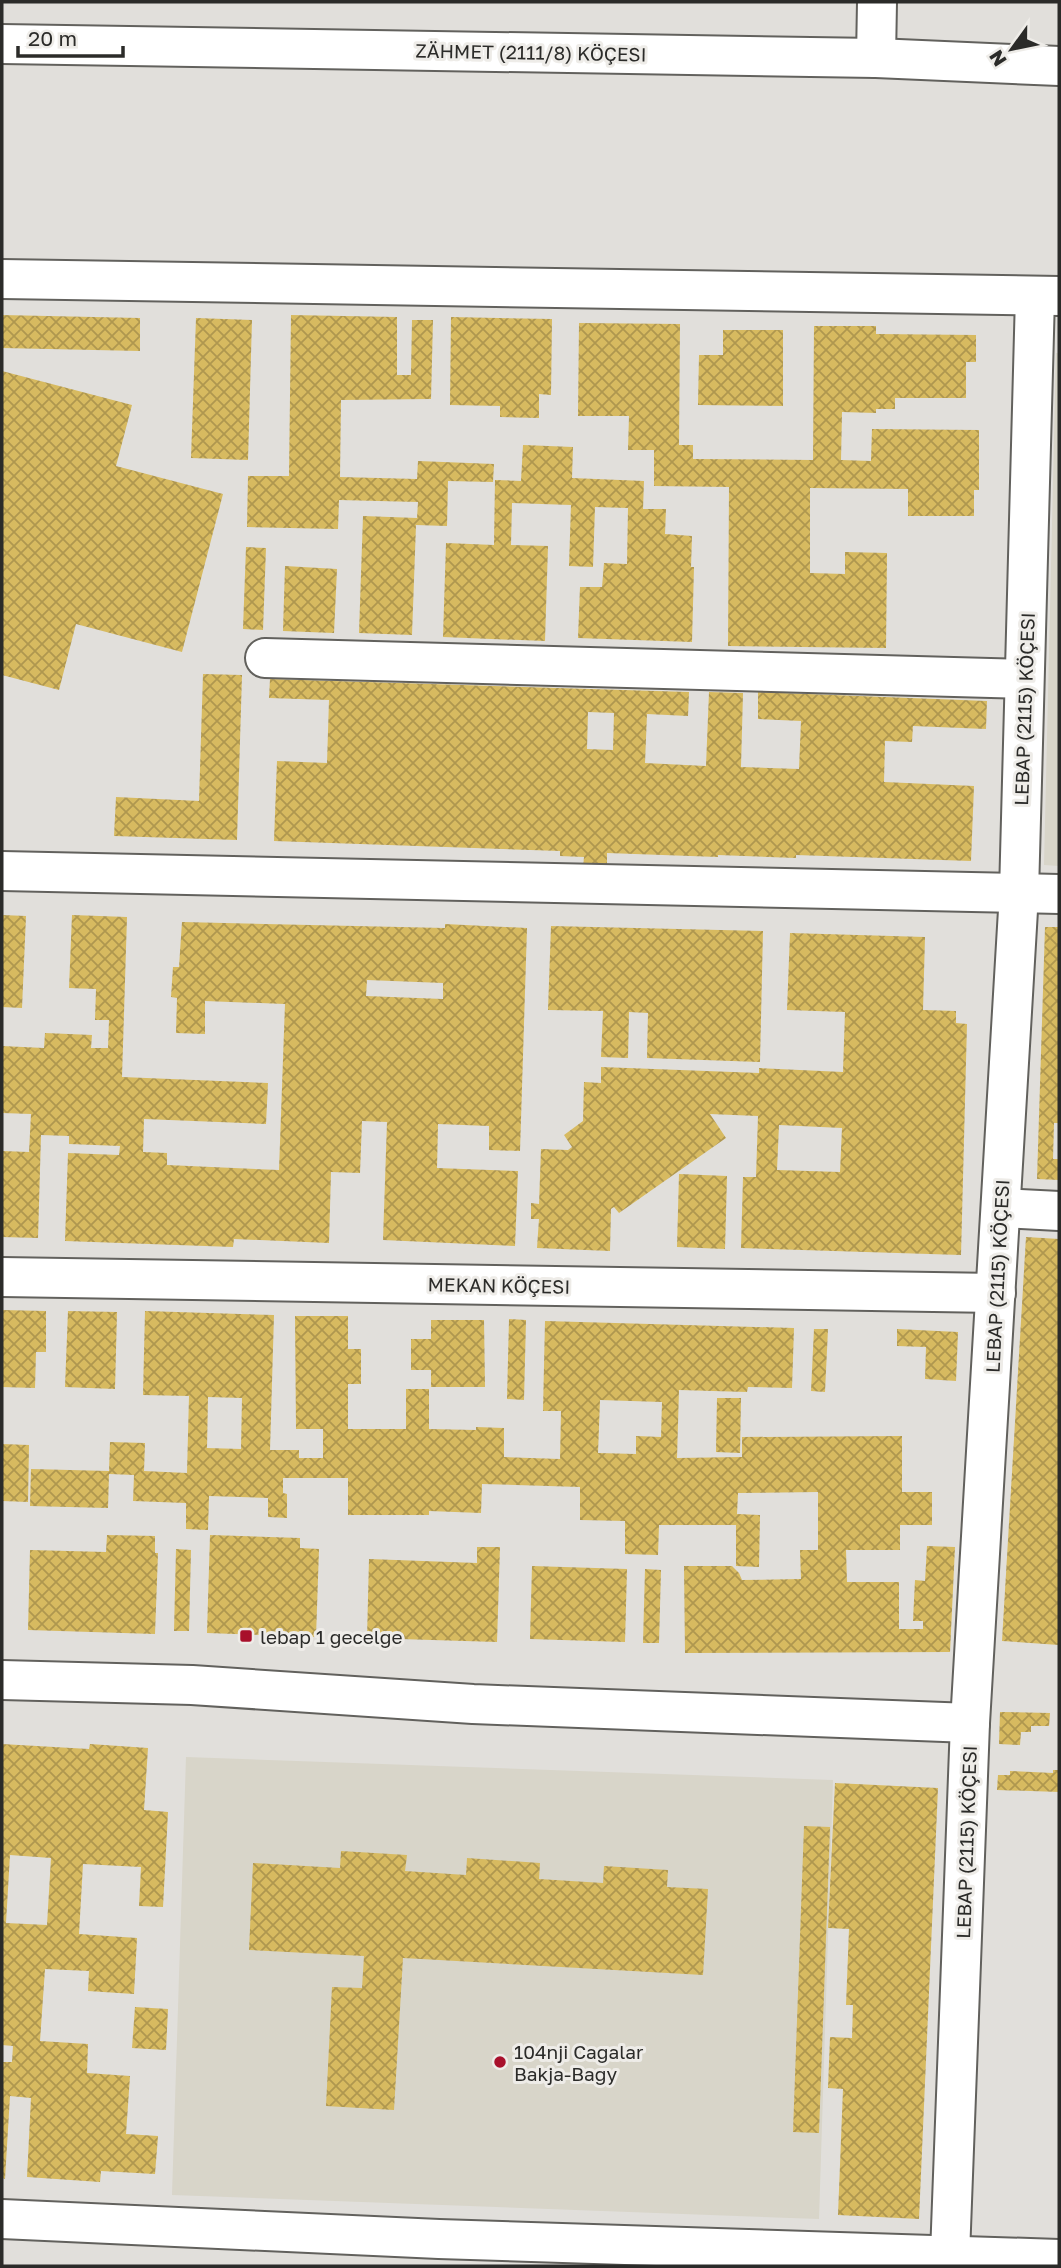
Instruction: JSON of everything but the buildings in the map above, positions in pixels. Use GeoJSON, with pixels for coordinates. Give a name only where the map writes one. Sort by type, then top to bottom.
{"type":"FeatureCollection","features":[{"type":"Feature","properties":{"kind":"street"},"geometry":{"type":"LineString","coordinates":[[876,58],[877,2]]}},
{"type":"Feature","properties":{"kind":"street","name":"ZÄHMET (2111/8) KÖÇESI"},"geometry":{"type":"LineString","coordinates":[[2,44],[876,58],[1059,66]]}},
{"type":"Feature","properties":{"kind":"street"},"geometry":{"type":"LineString","coordinates":[[2,279],[1047,296]]}},
{"type":"Feature","properties":{"kind":"street","name":"LEBAP (2115) KÖÇESI"},"geometry":{"type":"LineString","coordinates":[[950,2255],[970,1723],[1019,893],[1024,679],[1047,296]]}},
{"type":"Feature","properties":{"kind":"street"},"geometry":{"type":"LineString","coordinates":[[265,658],[1024,679]]}},
{"type":"Feature","properties":{"kind":"street"},"geometry":{"type":"LineString","coordinates":[[2,871],[1059,894]]}},
{"type":"Feature","properties":{"kind":"street"},"geometry":{"type":"LineString","coordinates":[[1001,1208],[1059,1211]]}},
{"type":"Feature","properties":{"kind":"street","name":"MEKAN KÖÇESI"},"geometry":{"type":"LineString","coordinates":[[2,1277],[996,1293]]}},
{"type":"Feature","properties":{"kind":"street"},"geometry":{"type":"LineString","coordinates":[[2,1680],[192,1685],[473,1704],[970,1723]]}},
{"type":"Feature","properties":{"kind":"street"},"geometry":{"type":"LineString","coordinates":[[2,2219],[879,2261],[950,2255],[1059,2259]]}},
{"type":"Feature","properties":{"kind":"shaded area"},"geometry":{"type":"Polygon","coordinates":[[[1056,353],[1059,353],[1059,866],[1044,865],[1056,353]]]}},
{"type":"Feature","properties":{"kind":"shaded area","name":"104nji Cagalar Bakja-Bagy"},"geometry":{"type":"Polygon","coordinates":[[[186,1757],[833,1780],[819,2219],[172,2195],[186,1757]]]}},
{"type":"Feature","properties":{"kind":"place","name":"lebap 1 gecelge"},"geometry":{"type":"Point","coordinates":[246,1636]}},
{"type":"Feature","properties":{"kind":"place","name":"104nji Cagalar Bakja-Bagy"},"geometry":{"type":"Point","coordinates":[500,2062]}}]}
